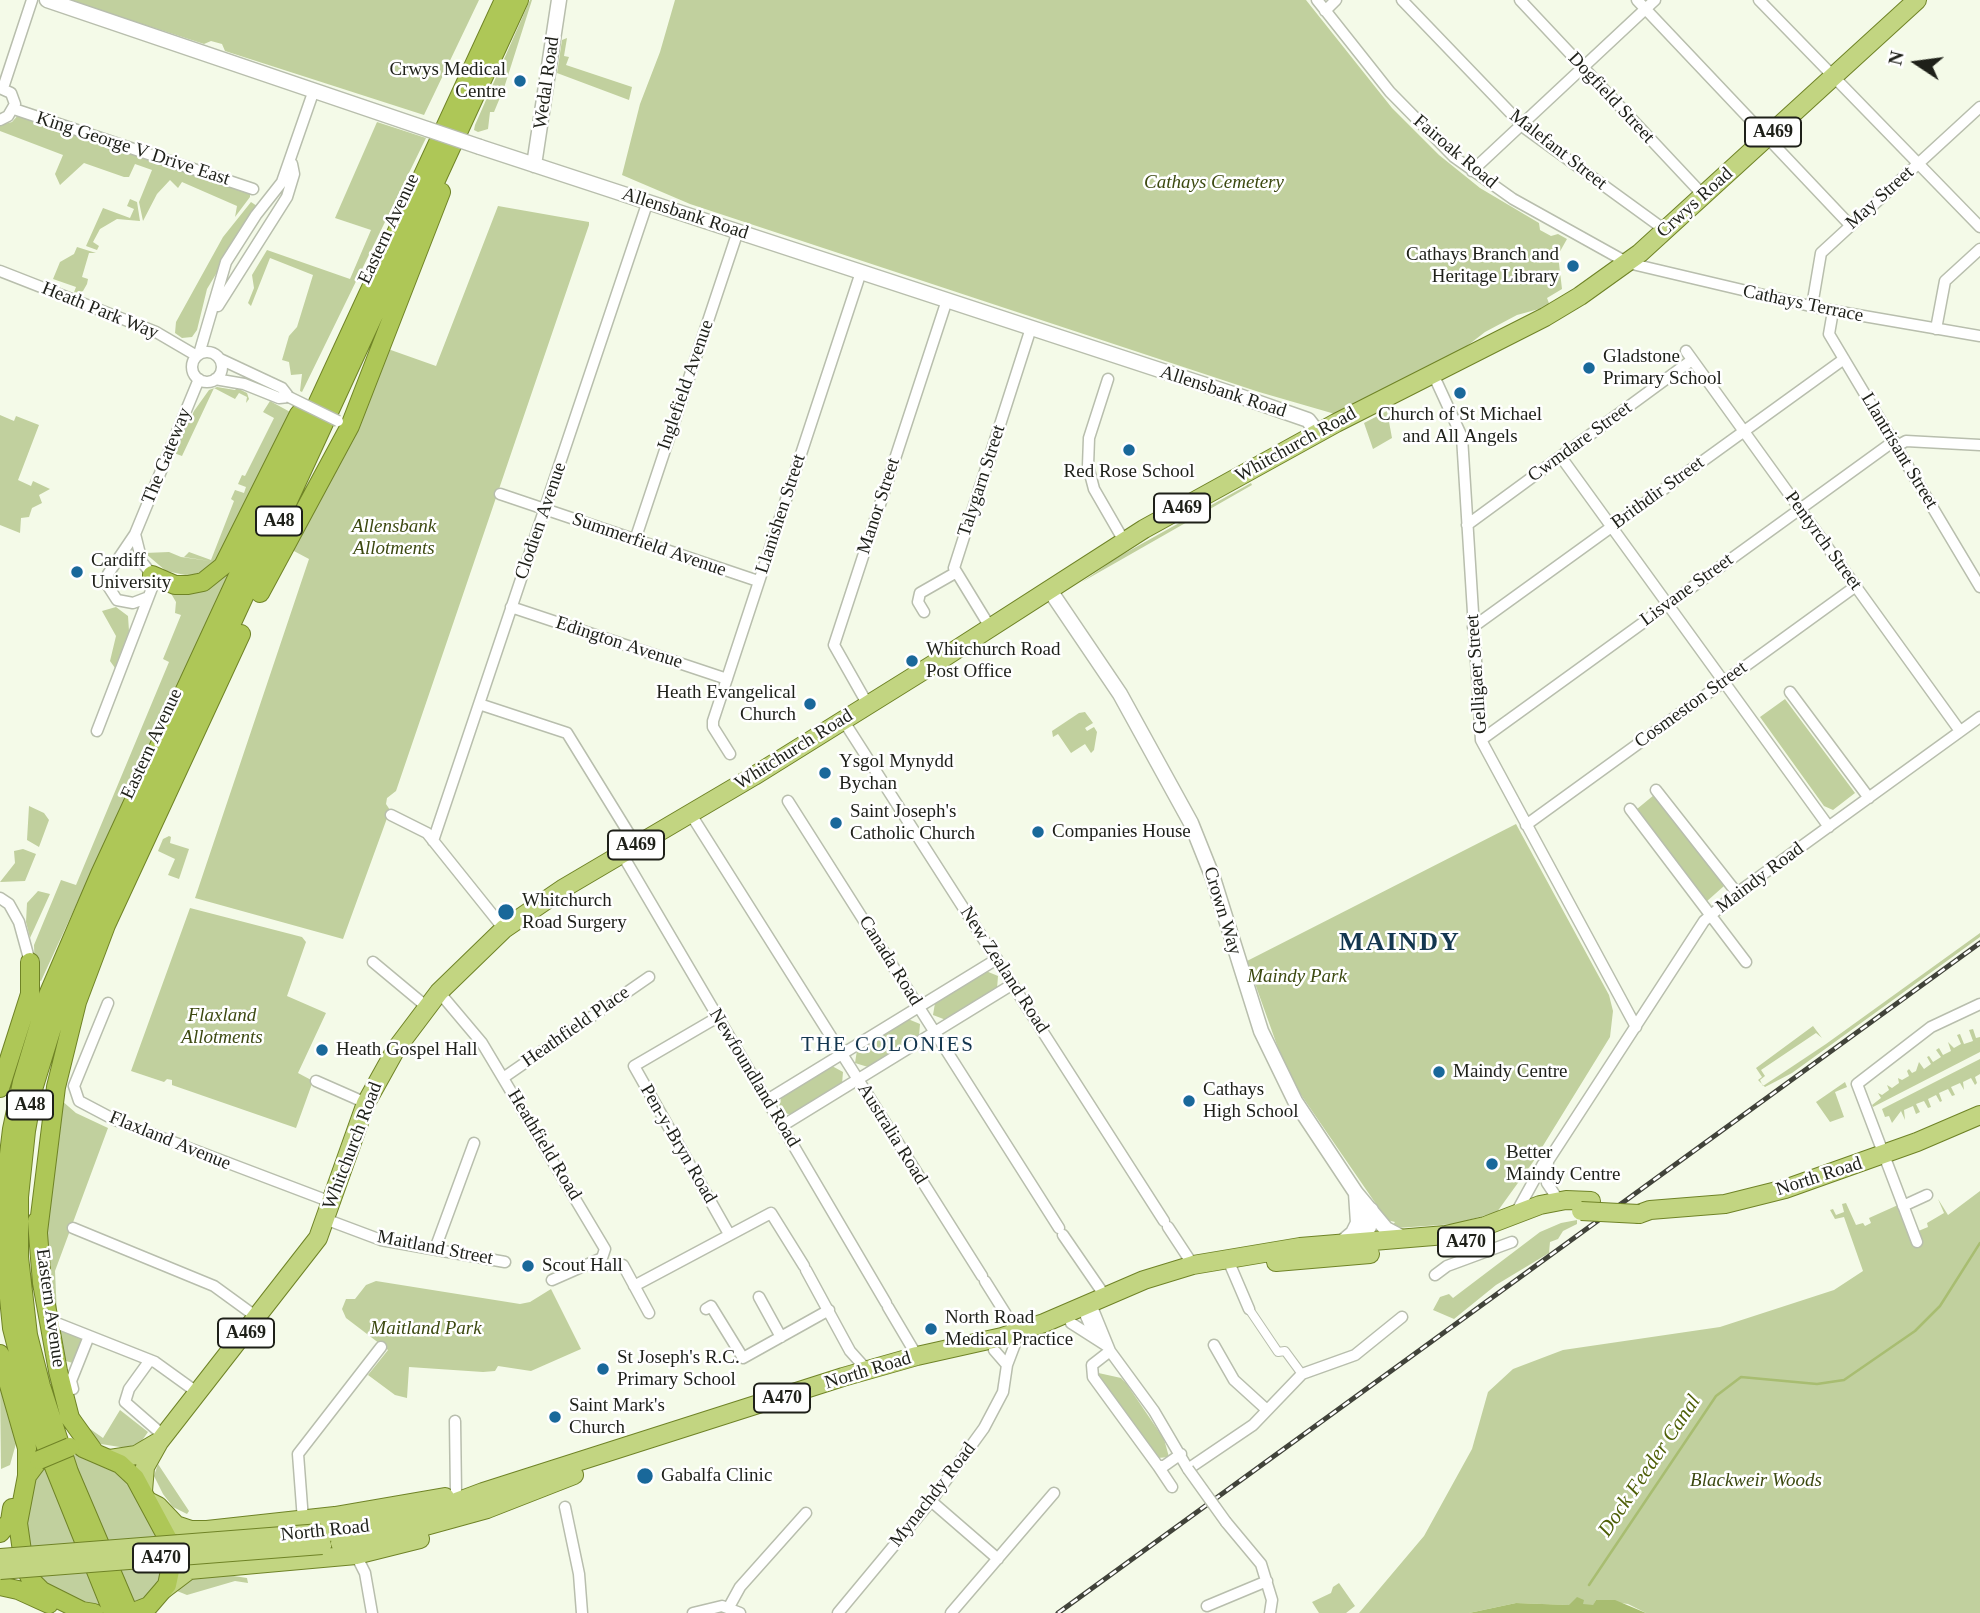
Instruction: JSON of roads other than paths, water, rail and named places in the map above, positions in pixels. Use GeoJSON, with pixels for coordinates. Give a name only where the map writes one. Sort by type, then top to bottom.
{"type":"FeatureCollection","features":[{"type":"Feature","properties":{"kind":"highway","name":"Eastern Avenue"},"geometry":{"type":"LineString","coordinates":[[132,1613],[69,1472],[41,1386],[28,1335],[19,1256],[19,1197],[30,1107],[71,957],[375,274],[504,0]]}},
{"type":"Feature","properties":{"kind":"highway","name":"Eastern Avenue"},"geometry":{"type":"LineString","coordinates":[[113,1613],[36,1422],[21,1368],[8,1298],[4,1227],[8,1161],[19,1095],[37,1026],[519,0]]}},
{"type":"Feature","properties":{"kind":"highway"},"geometry":{"type":"LineString","coordinates":[[37,1232],[58,1074],[77,1002],[93,958],[269,572],[344,424],[470,117],[480,82]]}},
{"type":"Feature","properties":{"kind":"highway"},"geometry":{"type":"LineString","coordinates":[[147,568],[169,583],[188,585],[202,582],[223,566],[357,298],[375,274]]}},
{"type":"Feature","properties":{"kind":"highway"},"geometry":{"type":"LineString","coordinates":[[0,1130],[19,1051],[71,957]]}},
{"type":"Feature","properties":{"kind":"highway"},"geometry":{"type":"LineString","coordinates":[[71,957],[40,1106],[36,1149],[37,1232],[48,1326],[64,1397],[73,1425],[93,1450]]}},
{"type":"Feature","properties":{"kind":"highway"},"geometry":{"type":"LineString","coordinates":[[0,1088],[30,994],[30,962]]}},
{"type":"Feature","properties":{"kind":"highway"},"geometry":{"type":"LineString","coordinates":[[0,1354],[27,1448],[27,1476],[18,1523],[10,1537],[0,1542]]}},
{"type":"Feature","properties":{"kind":"highway"},"geometry":{"type":"LineString","coordinates":[[0,1533],[10,1521],[23,1439]]}},
{"type":"Feature","properties":{"kind":"highway"},"geometry":{"type":"LineString","coordinates":[[27,1476],[38,1460],[69,1447],[93,1450],[128,1470],[147,1497],[166,1534],[172,1553],[172,1569],[159,1599],[146,1609],[132,1613]]}},
{"type":"Feature","properties":{"kind":"highway"},"geometry":{"type":"LineString","coordinates":[[18,1523],[24,1564],[32,1580],[42,1591]]}},
{"type":"Feature","properties":{"kind":"highway"},"geometry":{"type":"LineString","coordinates":[[0,1584],[42,1591],[82,1612]]}},
{"type":"Feature","properties":{"kind":"highway"},"geometry":{"type":"LineString","coordinates":[[0,1584],[82,1612]]}},
{"type":"Feature","properties":{"kind":"main road","name":"Crwys Road"},"geometry":{"type":"LineString","coordinates":[[1628,263],[1917,0]]}},
{"type":"Feature","properties":{"kind":"main road","name":"Whitchurch Road"},"geometry":{"type":"LineString","coordinates":[[147,1497],[145,1467],[161,1439],[312,1247],[366,1103],[397,1049],[439,992],[504,929],[629,849],[869,705],[1124,541],[1318,433],[1545,317],[1628,263]]}},
{"type":"Feature","properties":{"kind":"main road","name":"North Road"},"geometry":{"type":"LineString","coordinates":[[485,1501],[886,1376],[994,1350],[1016,1338],[1193,1265],[1233,1256],[1480,1246],[1541,1217],[1586,1206],[1641,1203],[1656,1210],[1749,1199],[1883,1155],[1980,1115]]}},
{"type":"Feature","properties":{"kind":"main road","name":"North Road"},"geometry":{"type":"LineString","coordinates":[[1088,1309],[1186,1276],[1344,1250],[1361,1244],[1463,1232],[1559,1201],[1586,1206]]}},
{"type":"Feature","properties":{"kind":"main road","name":"North Road"},"geometry":{"type":"LineString","coordinates":[[0,1570],[341,1543],[428,1520],[843,1377],[917,1356],[1016,1338]]}},
{"type":"Feature","properties":{"kind":"main road","name":"Whitchurch Road"},"geometry":{"type":"LineString","coordinates":[[110,1459],[136,1455],[161,1439]]}},
{"type":"Feature","properties":{"kind":"main road"},"geometry":{"type":"LineString","coordinates":[[147,1497],[176,1525],[191,1530],[303,1520],[392,1508],[456,1494],[485,1501],[466,1522],[359,1562],[193,1570],[159,1599]]}},
{"type":"Feature","properties":{"kind":"main road","name":"North Road"},"geometry":{"type":"LineString","coordinates":[[0,1558],[333,1532],[428,1520]]}},
{"type":"Feature","properties":{"kind":"street"},"geometry":{"type":"LineString","coordinates":[[0,120],[9,116],[14,109],[13,97],[2,88],[32,0]]}},
{"type":"Feature","properties":{"kind":"street","name":"Allensbank Road"},"geometry":{"type":"LineString","coordinates":[[47,0],[534,165],[1308,420],[1318,433]]}},
{"type":"Feature","properties":{"kind":"street","name":"Wedal Road"},"geometry":{"type":"LineString","coordinates":[[534,165],[559,0]]}},
{"type":"Feature","properties":{"kind":"street","name":"Fairoak Road"},"geometry":{"type":"LineString","coordinates":[[1317,0],[1414,119],[1472,171],[1513,199],[1628,263]]}},
{"type":"Feature","properties":{"kind":"street"},"geometry":{"type":"LineString","coordinates":[[1325,11],[1336,0]]}},
{"type":"Feature","properties":{"kind":"street","name":"Malefant Street"},"geometry":{"type":"LineString","coordinates":[[1402,0],[1521,125],[1665,230]]}},
{"type":"Feature","properties":{"kind":"street","name":"Dogfield Street"},"geometry":{"type":"LineString","coordinates":[[1520,0],[1703,195]]}},
{"type":"Feature","properties":{"kind":"street"},"geometry":{"type":"LineString","coordinates":[[1637,0],[1850,225]]}},
{"type":"Feature","properties":{"kind":"street"},"geometry":{"type":"LineString","coordinates":[[1472,171],[1655,0]]}},
{"type":"Feature","properties":{"kind":"street"},"geometry":{"type":"LineString","coordinates":[[1760,0],[1980,227]]}},
{"type":"Feature","properties":{"kind":"street"},"geometry":{"type":"LineString","coordinates":[[314,90],[292,162],[282,182],[231,253],[213,304],[207,355],[193,367],[199,379],[244,384],[279,398],[289,397],[344,424]]}},
{"type":"Feature","properties":{"kind":"street","name":"May Street"},"geometry":{"type":"LineString","coordinates":[[1812,306],[1819,256],[1980,107]]}},
{"type":"Feature","properties":{"kind":"street","name":"King George V Drive East"},"geometry":{"type":"LineString","coordinates":[[14,109],[253,189]]}},
{"type":"Feature","properties":{"kind":"street"},"geometry":{"type":"LineString","coordinates":[[213,310],[287,197],[294,174],[292,162]]}},
{"type":"Feature","properties":{"kind":"street","name":"Clodien Avenue"},"geometry":{"type":"LineString","coordinates":[[433,841],[648,201]]}},
{"type":"Feature","properties":{"kind":"street","name":"Inglefield Avenue"},"geometry":{"type":"LineString","coordinates":[[635,540],[738,231]]}},
{"type":"Feature","properties":{"kind":"street"},"geometry":{"type":"LineString","coordinates":[[1936,329],[1945,281],[1980,248]]}},
{"type":"Feature","properties":{"kind":"street","name":"Cathays Terrace"},"geometry":{"type":"LineString","coordinates":[[1628,263],[1833,311],[1980,336]]}},
{"type":"Feature","properties":{"kind":"street","name":"Heath Park Way"},"geometry":{"type":"LineString","coordinates":[[0,271],[156,332],[282,388],[289,397]]}},
{"type":"Feature","properties":{"kind":"street","name":"Llanishen Street"},"geometry":{"type":"LineString","coordinates":[[730,754],[712,724],[861,272]]}},
{"type":"Feature","properties":{"kind":"street","name":"Manor Street"},"geometry":{"type":"LineString","coordinates":[[869,705],[834,645],[947,300]]}},
{"type":"Feature","properties":{"kind":"street","name":"Llantrisant Street"},"geometry":{"type":"LineString","coordinates":[[1833,311],[1829,334],[1980,587]]}},
{"type":"Feature","properties":{"kind":"street","name":"Talygarn Street"},"geometry":{"type":"LineString","coordinates":[[955,573],[954,568],[1031,328]]}},
{"type":"Feature","properties":{"kind":"street"},"geometry":{"type":"LineString","coordinates":[[207,355],[222,368],[215,379]]}},
{"type":"Feature","properties":{"kind":"street","name":"Pentyrch Street"},"geometry":{"type":"LineString","coordinates":[[1689,355],[1960,731]]}},
{"type":"Feature","properties":{"kind":"street","name":"Cwmdare Street"},"geometry":{"type":"LineString","coordinates":[[1467,525],[1561,457],[1689,355]]}},
{"type":"Feature","properties":{"kind":"street","name":"Brithdir Street"},"geometry":{"type":"LineString","coordinates":[[1473,627],[1844,359]]}},
{"type":"Feature","properties":{"kind":"street","name":"Gelligaer Street"},"geometry":{"type":"LineString","coordinates":[[1433,374],[1461,432],[1481,740],[1636,1027]]}},
{"type":"Feature","properties":{"kind":"street","name":"The Gateway"},"geometry":{"type":"LineString","coordinates":[[134,635],[131,613],[126,603],[114,597],[108,586],[110,571],[135,534],[199,379]]}},
{"type":"Feature","properties":{"kind":"street"},"geometry":{"type":"LineString","coordinates":[[1108,379],[1089,438],[1088,466],[1094,489],[1124,541]]}},
{"type":"Feature","properties":{"kind":"street"},"geometry":{"type":"LineString","coordinates":[[1895,444],[1906,441],[1980,445]]}},
{"type":"Feature","properties":{"kind":"street","name":"Lisvane Street"},"geometry":{"type":"LineString","coordinates":[[1481,740],[1800,509],[1895,444]]}},
{"type":"Feature","properties":{"kind":"street"},"geometry":{"type":"LineString","coordinates":[[1561,457],[1829,827]]}},
{"type":"Feature","properties":{"kind":"street","name":"Summerfield Avenue"},"geometry":{"type":"LineString","coordinates":[[500,494],[758,581]]}},
{"type":"Feature","properties":{"kind":"street"},"geometry":{"type":"LineString","coordinates":[[97,731],[152,588],[135,534]]}},
{"type":"Feature","properties":{"kind":"street"},"geometry":{"type":"LineString","coordinates":[[118,562],[128,559],[147,568]]}},
{"type":"Feature","properties":{"kind":"street"},"geometry":{"type":"LineString","coordinates":[[924,612],[918,602],[920,593],[955,573],[989,627]]}},
{"type":"Feature","properties":{"kind":"street","name":"Crown Way"},"geometry":{"type":"LineString","coordinates":[[1054,586],[1073,610],[1080,631],[1120,694],[1191,823],[1213,878],[1252,1006],[1269,1050],[1295,1101],[1356,1193],[1386,1229],[1408,1240]]}},
{"type":"Feature","properties":{"kind":"street","name":"Cosmeston Street"},"geometry":{"type":"LineString","coordinates":[[1526,825],[1856,586]]}},
{"type":"Feature","properties":{"kind":"street"},"geometry":{"type":"LineString","coordinates":[[126,603],[146,598]]}},
{"type":"Feature","properties":{"kind":"street","name":"Edington Avenue"},"geometry":{"type":"LineString","coordinates":[[511,607],[727,679]]}},
{"type":"Feature","properties":{"kind":"street"},"geometry":{"type":"LineString","coordinates":[[1790,692],[1869,798]]}},
{"type":"Feature","properties":{"kind":"street","name":"Newfoundland Road"},"geometry":{"type":"LineString","coordinates":[[479,705],[570,735],[718,1017],[917,1356]]}},
{"type":"Feature","properties":{"kind":"street","name":"Maindy Road"},"geometry":{"type":"LineString","coordinates":[[1516,1213],[1527,1189],[1710,915],[1980,717]]}},
{"type":"Feature","properties":{"kind":"street","name":"New Zealand Road"},"geometry":{"type":"LineString","coordinates":[[843,720],[1077,1080],[1193,1265]]}},
{"type":"Feature","properties":{"kind":"street"},"geometry":{"type":"LineString","coordinates":[[1656,790],[1737,893]]}},
{"type":"Feature","properties":{"kind":"street","name":"Canada Road"},"geometry":{"type":"LineString","coordinates":[[788,801],[1061,1231],[1088,1309]]}},
{"type":"Feature","properties":{"kind":"street"},"geometry":{"type":"LineString","coordinates":[[1630,809],[1746,962]]}},
{"type":"Feature","properties":{"kind":"street","name":"Australia Road"},"geometry":{"type":"LineString","coordinates":[[690,813],[983,1279],[1016,1338]]}},
{"type":"Feature","properties":{"kind":"street"},"geometry":{"type":"LineString","coordinates":[[391,815],[427,833],[504,929]]}},
{"type":"Feature","properties":{"kind":"street"},"geometry":{"type":"LineString","coordinates":[[0,898],[16,915],[27,942],[30,962]]}},
{"type":"Feature","properties":{"kind":"street"},"geometry":{"type":"LineString","coordinates":[[767,1100],[997,959]]}},
{"type":"Feature","properties":{"kind":"street"},"geometry":{"type":"LineString","coordinates":[[373,962],[427,1007]]}},
{"type":"Feature","properties":{"kind":"street","name":"Heathfield Place"},"geometry":{"type":"LineString","coordinates":[[503,1078],[649,977]]}},
{"type":"Feature","properties":{"kind":"street"},"geometry":{"type":"LineString","coordinates":[[782,1126],[1013,984]]}},
{"type":"Feature","properties":{"kind":"street","name":"Heathfield Road"},"geometry":{"type":"LineString","coordinates":[[439,992],[482,1043],[606,1252],[602,1258],[552,1280]]}},
{"type":"Feature","properties":{"kind":"street","name":"Flaxland Avenue"},"geometry":{"type":"LineString","coordinates":[[108,1003],[100,1037],[74,1086],[76,1097],[83,1105],[278,1184],[328,1210]]}},
{"type":"Feature","properties":{"kind":"street"},"geometry":{"type":"LineString","coordinates":[[1917,1242],[1857,1084],[1931,1027],[1980,1004]]}},
{"type":"Feature","properties":{"kind":"street","name":"Pen-y-Bryn Road"},"geometry":{"type":"LineString","coordinates":[[718,1017],[634,1066],[729,1234]]}},
{"type":"Feature","properties":{"kind":"street"},"geometry":{"type":"LineString","coordinates":[[316,1082],[366,1103]]}},
{"type":"Feature","properties":{"kind":"street"},"geometry":{"type":"LineString","coordinates":[[435,1249],[474,1143]]}},
{"type":"Feature","properties":{"kind":"street"},"geometry":{"type":"LineString","coordinates":[[1548,1161],[1547,1183],[1559,1201]]}},
{"type":"Feature","properties":{"kind":"street"},"geometry":{"type":"LineString","coordinates":[[1344,1250],[1358,1223],[1356,1193]]}},
{"type":"Feature","properties":{"kind":"street"},"geometry":{"type":"LineString","coordinates":[[1903,1206],[1927,1195]]}},
{"type":"Feature","properties":{"kind":"street","name":"Maitland Street"},"geometry":{"type":"LineString","coordinates":[[328,1210],[381,1240],[505,1262]]}},
{"type":"Feature","properties":{"kind":"street"},"geometry":{"type":"LineString","coordinates":[[1361,1244],[1369,1227],[1371,1210]]}},
{"type":"Feature","properties":{"kind":"street"},"geometry":{"type":"LineString","coordinates":[[634,1286],[771,1213],[805,1268],[850,1351],[867,1370]]}},
{"type":"Feature","properties":{"kind":"street"},"geometry":{"type":"LineString","coordinates":[[73,1228],[214,1286],[258,1318]]}},
{"type":"Feature","properties":{"kind":"street"},"geometry":{"type":"LineString","coordinates":[[1435,1275],[1480,1246],[1512,1242]]}},
{"type":"Feature","properties":{"kind":"street"},"geometry":{"type":"LineString","coordinates":[[623,1265],[649,1313]]}},
{"type":"Feature","properties":{"kind":"street"},"geometry":{"type":"LineString","coordinates":[[1231,1267],[1249,1309],[1278,1352],[1285,1351],[1299,1370]]}},
{"type":"Feature","properties":{"kind":"street"},"geometry":{"type":"LineString","coordinates":[[759,1297],[781,1337]]}},
{"type":"Feature","properties":{"kind":"street"},"geometry":{"type":"LineString","coordinates":[[706,1309],[711,1306],[743,1357],[829,1310]]}},
{"type":"Feature","properties":{"kind":"street"},"geometry":{"type":"LineString","coordinates":[[1088,1309],[1095,1337]]}},
{"type":"Feature","properties":{"kind":"street"},"geometry":{"type":"LineString","coordinates":[[1088,1309],[1095,1337],[1108,1349]]}},
{"type":"Feature","properties":{"kind":"street"},"geometry":{"type":"LineString","coordinates":[[1088,1309],[1108,1349],[1181,1454],[1188,1469],[1226,1522],[1261,1564],[1272,1600],[1270,1613]]}},
{"type":"Feature","properties":{"kind":"street"},"geometry":{"type":"LineString","coordinates":[[1188,1469],[1249,1428],[1303,1374],[1354,1355],[1402,1317]]}},
{"type":"Feature","properties":{"kind":"street"},"geometry":{"type":"LineString","coordinates":[[59,1324],[150,1360],[198,1394]]}},
{"type":"Feature","properties":{"kind":"street"},"geometry":{"type":"LineString","coordinates":[[72,1385],[89,1336]]}},
{"type":"Feature","properties":{"kind":"street","name":"Mynachdy Road"},"geometry":{"type":"LineString","coordinates":[[838,1613],[931,1501],[990,1418],[1003,1392],[1007,1366],[1016,1338]]}},
{"type":"Feature","properties":{"kind":"street"},"geometry":{"type":"LineString","coordinates":[[1214,1345],[1234,1380],[1267,1410]]}},
{"type":"Feature","properties":{"kind":"street"},"geometry":{"type":"LineString","coordinates":[[303,1520],[298,1454],[381,1347]]}},
{"type":"Feature","properties":{"kind":"street"},"geometry":{"type":"LineString","coordinates":[[1108,1349],[1092,1366],[1093,1377],[1172,1487]]}},
{"type":"Feature","properties":{"kind":"street"},"geometry":{"type":"LineString","coordinates":[[994,1350],[1007,1366]]}},
{"type":"Feature","properties":{"kind":"street"},"geometry":{"type":"LineString","coordinates":[[843,1377],[850,1351]]}},
{"type":"Feature","properties":{"kind":"street"},"geometry":{"type":"LineString","coordinates":[[150,1360],[129,1389],[125,1402],[161,1439]]}},
{"type":"Feature","properties":{"kind":"street"},"geometry":{"type":"LineString","coordinates":[[455,1421],[456,1494]]}},
{"type":"Feature","properties":{"kind":"street"},"geometry":{"type":"LineString","coordinates":[[1157,1466],[1164,1466],[1181,1454]]}},
{"type":"Feature","properties":{"kind":"street"},"geometry":{"type":"LineString","coordinates":[[951,1613],[1054,1493]]}},
{"type":"Feature","properties":{"kind":"street"},"geometry":{"type":"LineString","coordinates":[[931,1501],[998,1559]]}},
{"type":"Feature","properties":{"kind":"street"},"geometry":{"type":"LineString","coordinates":[[565,1507],[579,1574],[582,1613]]}},
{"type":"Feature","properties":{"kind":"street"},"geometry":{"type":"LineString","coordinates":[[729,1606],[740,1587],[806,1513]]}},
{"type":"Feature","properties":{"kind":"street"},"geometry":{"type":"LineString","coordinates":[[359,1562],[372,1613]]}},
{"type":"Feature","properties":{"kind":"street"},"geometry":{"type":"LineString","coordinates":[[1207,1606],[1267,1581]]}},
{"type":"Feature","properties":{"kind":"street"},"geometry":{"type":"LineString","coordinates":[[693,1613],[729,1606],[740,1613]]}},
{"type":"Feature","properties":{"kind":"waterway","name":"Dock Feeder Canal"},"geometry":{"type":"LineString","coordinates":[[1589,1585],[1716,1396],[1741,1377],[1817,1384],[1844,1380],[1915,1331],[1940,1306],[1980,1243]]}},
{"type":"Feature","properties":{"kind":"railway"},"geometry":{"type":"LineString","coordinates":[[1058,1613],[1980,943]]}},
{"type":"Feature","properties":{"kind":"place","name":"Crwys Medical Centre"},"geometry":{"type":"Point","coordinates":[520,81]}},
{"type":"Feature","properties":{"kind":"place","name":"Cathays Branch and Heritage Library"},"geometry":{"type":"Point","coordinates":[1573,266]}},
{"type":"Feature","properties":{"kind":"place","name":"Gladstone Primary School"},"geometry":{"type":"Point","coordinates":[1589,368]}},
{"type":"Feature","properties":{"kind":"place","name":"Church of St Michael and All Angels"},"geometry":{"type":"Point","coordinates":[1460,393]}},
{"type":"Feature","properties":{"kind":"place","name":"Red Rose School"},"geometry":{"type":"Point","coordinates":[1129,450]}},
{"type":"Feature","properties":{"kind":"place","name":"Cardiff University"},"geometry":{"type":"Point","coordinates":[77,572]}},
{"type":"Feature","properties":{"kind":"place","name":"Whitchurch Road Post Office"},"geometry":{"type":"Point","coordinates":[912,661]}},
{"type":"Feature","properties":{"kind":"place","name":"Heath Evangelical Church"},"geometry":{"type":"Point","coordinates":[810,704]}},
{"type":"Feature","properties":{"kind":"place","name":"Ysgol Mynydd Bychan"},"geometry":{"type":"Point","coordinates":[825,773]}},
{"type":"Feature","properties":{"kind":"place","name":"Saint Joseph's Catholic Church"},"geometry":{"type":"Point","coordinates":[836,823]}},
{"type":"Feature","properties":{"kind":"place","name":"Companies House"},"geometry":{"type":"Point","coordinates":[1038,832]}},
{"type":"Feature","properties":{"kind":"place","name":"Whitchurch Road Surgery"},"geometry":{"type":"Point","coordinates":[506,912]}},
{"type":"Feature","properties":{"kind":"place","name":"Heath Gospel Hall"},"geometry":{"type":"Point","coordinates":[322,1050]}},
{"type":"Feature","properties":{"kind":"place","name":"Maindy Centre"},"geometry":{"type":"Point","coordinates":[1439,1072]}},
{"type":"Feature","properties":{"kind":"place","name":"Cathays High School"},"geometry":{"type":"Point","coordinates":[1189,1101]}},
{"type":"Feature","properties":{"kind":"place","name":"Better Maindy Centre"},"geometry":{"type":"Point","coordinates":[1492,1164]}},
{"type":"Feature","properties":{"kind":"place","name":"Scout Hall"},"geometry":{"type":"Point","coordinates":[528,1266]}},
{"type":"Feature","properties":{"kind":"place","name":"North Road Medical Practice"},"geometry":{"type":"Point","coordinates":[931,1329]}},
{"type":"Feature","properties":{"kind":"place","name":"St Joseph's R.C. Primary School"},"geometry":{"type":"Point","coordinates":[603,1369]}},
{"type":"Feature","properties":{"kind":"place","name":"Saint Mark's Church"},"geometry":{"type":"Point","coordinates":[555,1417]}},
{"type":"Feature","properties":{"kind":"place","name":"Gabalfa Clinic"},"geometry":{"type":"Point","coordinates":[645,1476]}},
{"type":"Feature","properties":{"kind":"district","name":"MAINDY"},"geometry":{"type":"Point","coordinates":[1400,943]}},
{"type":"Feature","properties":{"kind":"district","name":"THE COLONIES"},"geometry":{"type":"Point","coordinates":[888,1045]}},
{"type":"Feature","properties":{"kind":"park label","name":"Cathays Cemetery"},"geometry":{"type":"Point","coordinates":[1214,183]}},
{"type":"Feature","properties":{"kind":"park label","name":"Allensbank Allotments"},"geometry":{"type":"Point","coordinates":[394,538]}},
{"type":"Feature","properties":{"kind":"park label","name":"Maindy Park"},"geometry":{"type":"Point","coordinates":[1297,977]}},
{"type":"Feature","properties":{"kind":"park label","name":"Flaxland Allotments"},"geometry":{"type":"Point","coordinates":[222,1027]}},
{"type":"Feature","properties":{"kind":"park label","name":"Maitland Park"},"geometry":{"type":"Point","coordinates":[426,1329]}},
{"type":"Feature","properties":{"kind":"park label","name":"Blackweir Woods"},"geometry":{"type":"Point","coordinates":[1756,1481]}}]}
